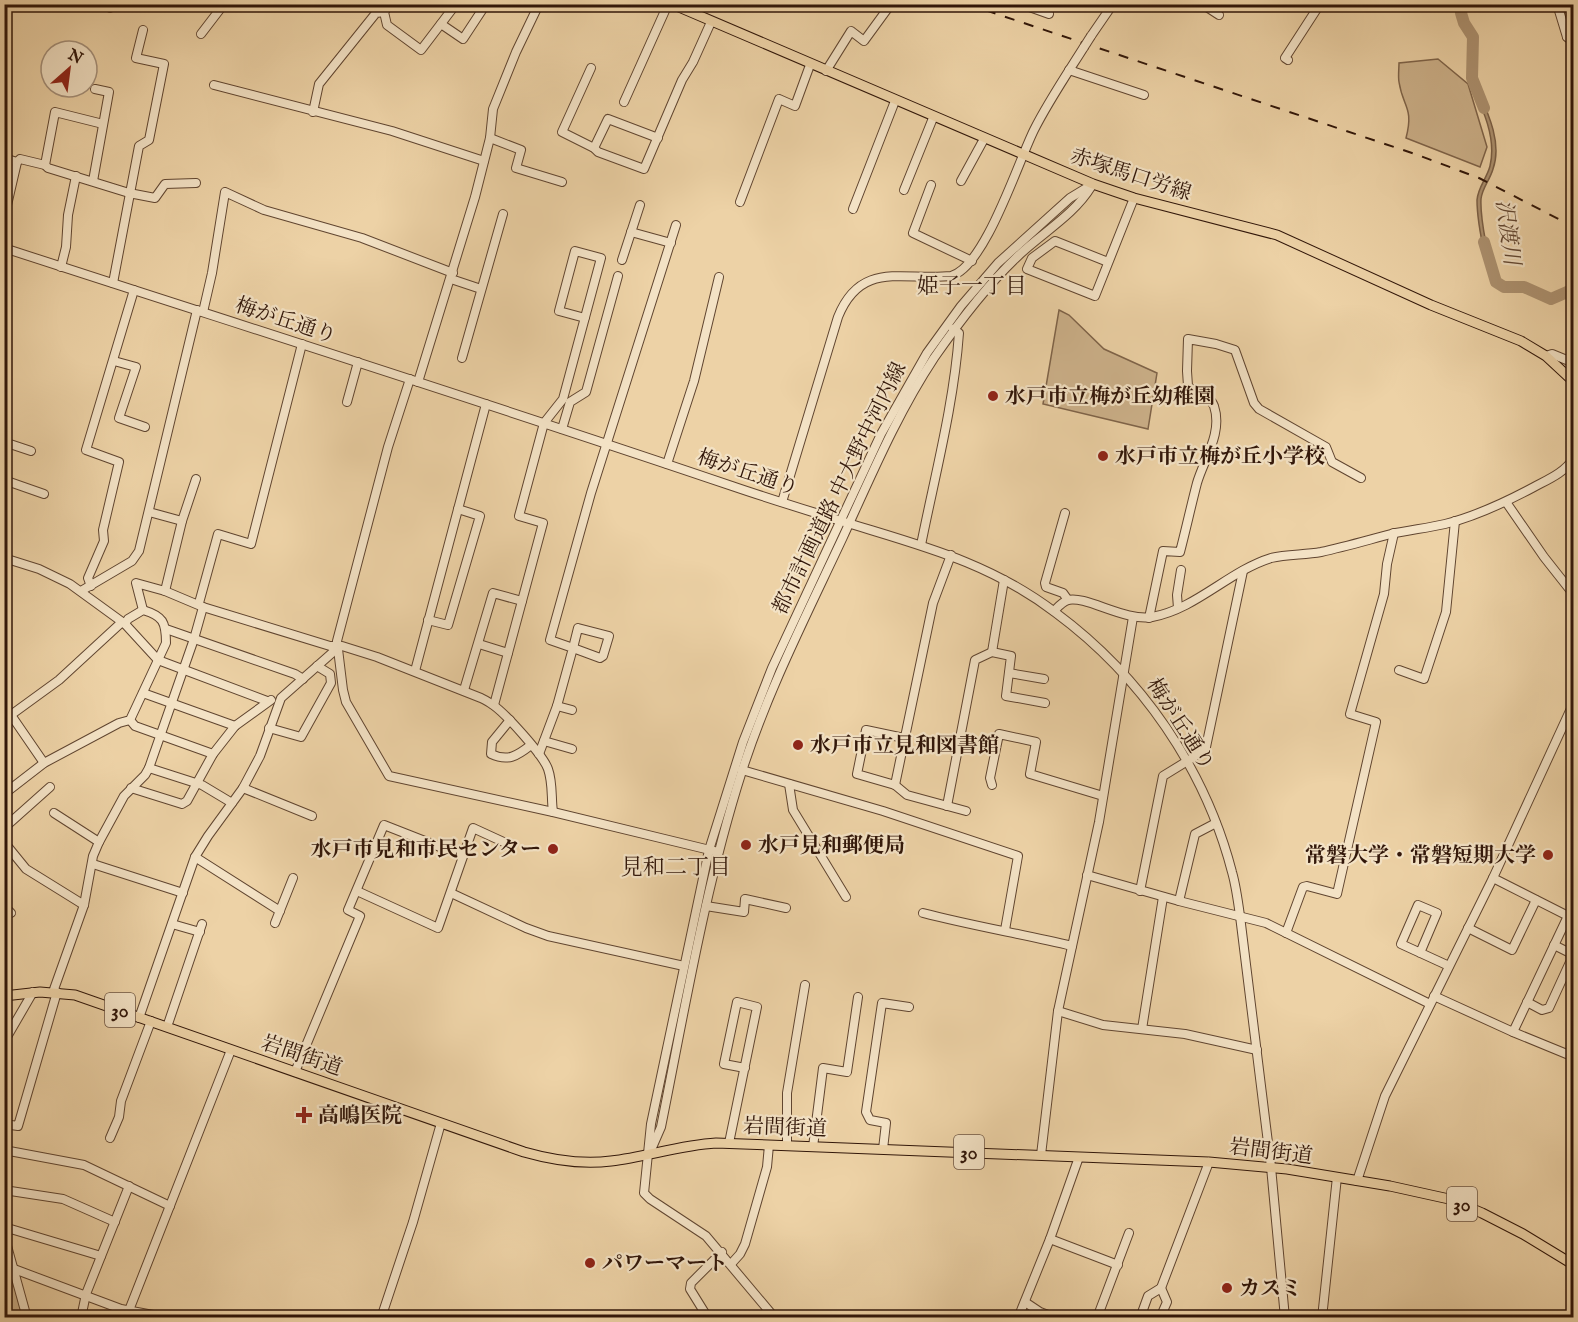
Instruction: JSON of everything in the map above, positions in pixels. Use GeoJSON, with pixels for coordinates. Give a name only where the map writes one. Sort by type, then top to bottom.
{"type":"FeatureCollection","features":[{"type":"Feature","properties":{"kind":"main road","name":"赤塚馬口労線"},"geometry":{"type":"LineString","coordinates":[[670,4],[1093,184],[1134,198],[1277,235],[1431,305],[1503,333],[1546,356],[1574,382]]}},
{"type":"Feature","properties":{"kind":"main road","name":"岩間街道"},"geometry":{"type":"LineString","coordinates":[[4,996],[33,992],[75,995],[538,1156],[569,1162],[610,1161],[689,1145],[729,1143],[1209,1162],[1271,1167],[1410,1190],[1461,1203],[1573,1262]]}},
{"type":"Feature","properties":{"kind":"street"},"geometry":{"type":"LineString","coordinates":[[105,4],[110,8],[113,4]]}},
{"type":"Feature","properties":{"kind":"street"},"geometry":{"type":"LineString","coordinates":[[201,34],[224,4]]}},
{"type":"Feature","properties":{"kind":"street"},"geometry":{"type":"LineString","coordinates":[[313,112],[319,84],[376,13],[384,12],[390,4]]}},
{"type":"Feature","properties":{"kind":"street"},"geometry":{"type":"LineString","coordinates":[[384,12],[387,25],[421,50],[456,4]]}},
{"type":"Feature","properties":{"kind":"street"},"geometry":{"type":"LineString","coordinates":[[441,24],[463,39],[486,4]]}},
{"type":"Feature","properties":{"kind":"street"},"geometry":{"type":"LineString","coordinates":[[139,1018],[195,857],[243,788],[260,756],[281,698],[337,646],[388,447],[452,276],[490,138],[493,108],[539,4]]}},
{"type":"Feature","properties":{"kind":"street"},"geometry":{"type":"LineString","coordinates":[[624,102],[670,4]]}},
{"type":"Feature","properties":{"kind":"street"},"geometry":{"type":"LineString","coordinates":[[826,71],[851,31],[864,41],[891,4]]}},
{"type":"Feature","properties":{"kind":"street"},"geometry":{"type":"LineString","coordinates":[[1021,4],[1049,14]]}},
{"type":"Feature","properties":{"kind":"street"},"geometry":{"type":"LineString","coordinates":[[782,502],[838,317],[846,300],[870,279],[957,275],[972,261],[986,238],[1034,131],[1069,70],[1113,4]]}},
{"type":"Feature","properties":{"kind":"street"},"geometry":{"type":"LineString","coordinates":[[1202,4],[1219,15]]}},
{"type":"Feature","properties":{"kind":"street"},"geometry":{"type":"LineString","coordinates":[[1288,60],[1285,58],[1320,4]]}},
{"type":"Feature","properties":{"kind":"street"},"geometry":{"type":"LineString","coordinates":[[1557,4],[1570,40]]}},
{"type":"Feature","properties":{"kind":"street"},"geometry":{"type":"LineString","coordinates":[[591,68],[562,132],[598,152],[644,169],[682,80],[711,22]]}},
{"type":"Feature","properties":{"kind":"street"},"geometry":{"type":"LineString","coordinates":[[1570,40],[1574,24]]}},
{"type":"Feature","properties":{"kind":"street"},"geometry":{"type":"LineString","coordinates":[[113,283],[139,146],[149,141],[164,64],[136,58],[143,30]]}},
{"type":"Feature","properties":{"kind":"street"},"geometry":{"type":"LineString","coordinates":[[740,202],[779,99],[795,106],[810,65]]}},
{"type":"Feature","properties":{"kind":"street"},"geometry":{"type":"LineString","coordinates":[[1069,70],[1144,95]]}},
{"type":"Feature","properties":{"kind":"street"},"geometry":{"type":"LineString","coordinates":[[214,85],[392,131],[484,161]]}},
{"type":"Feature","properties":{"kind":"street"},"geometry":{"type":"LineString","coordinates":[[93,181],[109,92],[99,90]]}},
{"type":"Feature","properties":{"kind":"street"},"geometry":{"type":"LineString","coordinates":[[853,209],[895,101]]}},
{"type":"Feature","properties":{"kind":"street"},"geometry":{"type":"LineString","coordinates":[[45,165],[55,112],[103,124]]}},
{"type":"Feature","properties":{"kind":"street"},"geometry":{"type":"LineString","coordinates":[[904,190],[933,117]]}},
{"type":"Feature","properties":{"kind":"street"},"geometry":{"type":"LineString","coordinates":[[594,148],[608,119],[658,138]]}},
{"type":"Feature","properties":{"kind":"street"},"geometry":{"type":"LineString","coordinates":[[490,138],[521,150],[516,168],[562,183]]}},
{"type":"Feature","properties":{"kind":"street"},"geometry":{"type":"LineString","coordinates":[[962,181],[984,139]]}},
{"type":"Feature","properties":{"kind":"street"},"geometry":{"type":"LineString","coordinates":[[4,158],[45,165],[48,168],[129,193],[155,198],[165,184],[196,183]]}},
{"type":"Feature","properties":{"kind":"street"},"geometry":{"type":"LineString","coordinates":[[4,218],[17,162]]}},
{"type":"Feature","properties":{"kind":"street"},"geometry":{"type":"LineString","coordinates":[[61,267],[76,176]]}},
{"type":"Feature","properties":{"kind":"street","name":"都市計画道路 中大野中河内線"},"geometry":{"type":"LineString","coordinates":[[649,1154],[661,1127],[706,906],[724,797],[772,668],[895,406],[927,352],[974,290],[1010,252],[1070,198],[1093,184]]}},
{"type":"Feature","properties":{"kind":"street","name":"都市計画道路 中大野中河内線"},"geometry":{"type":"LineString","coordinates":[[649,1154],[651,1124],[684,966],[714,851],[780,672],[915,387],[955,330],[998,277],[1030,244],[1076,207],[1093,184]]}},
{"type":"Feature","properties":{"kind":"street"},"geometry":{"type":"LineString","coordinates":[[931,185],[913,233],[972,261]]}},
{"type":"Feature","properties":{"kind":"street"},"geometry":{"type":"LineString","coordinates":[[81,591],[128,564],[136,556],[216,252],[225,192],[264,210],[362,238],[481,289]]}},
{"type":"Feature","properties":{"kind":"street"},"geometry":{"type":"LineString","coordinates":[[1108,262],[1055,241],[1032,258],[1027,269],[1095,296],[1134,198]]}},
{"type":"Feature","properties":{"kind":"street"},"geometry":{"type":"LineString","coordinates":[[622,260],[640,205]]}},
{"type":"Feature","properties":{"kind":"street"},"geometry":{"type":"LineString","coordinates":[[462,358],[503,214]]}},
{"type":"Feature","properties":{"kind":"street"},"geometry":{"type":"LineString","coordinates":[[539,754],[557,706],[573,648],[578,628],[609,636],[606,652],[600,658],[573,648],[550,640],[606,443],[676,225]]}},
{"type":"Feature","properties":{"kind":"street"},"geometry":{"type":"LineString","coordinates":[[631,232],[670,243]]}},
{"type":"Feature","properties":{"kind":"street","name":"梅が丘通り"},"geometry":{"type":"LineString","coordinates":[[4,248],[414,380],[849,524],[951,555],[1004,580],[1054,611],[1084,635],[1124,672],[1165,725],[1186,760],[1216,823],[1233,875],[1271,1167],[1285,1317]]}},
{"type":"Feature","properties":{"kind":"street"},"geometry":{"type":"LineString","coordinates":[[494,705],[543,524],[519,516],[544,423],[563,399],[585,318],[601,258],[575,251],[559,312],[585,318]]}},
{"type":"Feature","properties":{"kind":"street"},"geometry":{"type":"LineString","coordinates":[[562,429],[570,402],[586,392],[618,276]]}},
{"type":"Feature","properties":{"kind":"street"},"geometry":{"type":"LineString","coordinates":[[667,464],[694,381],[719,277]]}},
{"type":"Feature","properties":{"kind":"street"},"geometry":{"type":"LineString","coordinates":[[91,586],[88,578],[104,541],[103,530],[119,462],[86,450],[134,290]]}},
{"type":"Feature","properties":{"kind":"street"},"geometry":{"type":"LineString","coordinates":[[921,545],[955,367],[959,333],[946,324]]}},
{"type":"Feature","properties":{"kind":"street"},"geometry":{"type":"LineString","coordinates":[[1149,618],[1163,550],[1180,552],[1197,483],[1214,438],[1214,406],[1210,400],[1188,387],[1186,371],[1188,339],[1235,350],[1254,403],[1259,409],[1326,447],[1332,462],[1361,478]]}},
{"type":"Feature","properties":{"kind":"street"},"geometry":{"type":"LineString","coordinates":[[4,1124],[18,1126],[55,992],[84,905],[93,856],[124,796],[146,775],[149,768],[194,639],[218,534],[251,544],[302,344]]}},
{"type":"Feature","properties":{"kind":"street"},"geometry":{"type":"LineString","coordinates":[[1546,356],[1552,354],[1574,363]]}},
{"type":"Feature","properties":{"kind":"street"},"geometry":{"type":"LineString","coordinates":[[114,361],[136,367],[119,418],[145,427]]}},
{"type":"Feature","properties":{"kind":"street"},"geometry":{"type":"LineString","coordinates":[[347,402],[358,362]]}},
{"type":"Feature","properties":{"kind":"street"},"geometry":{"type":"LineString","coordinates":[[415,671],[486,404]]}},
{"type":"Feature","properties":{"kind":"street"},"geometry":{"type":"LineString","coordinates":[[4,442],[31,451]]}},
{"type":"Feature","properties":{"kind":"street"},"geometry":{"type":"LineString","coordinates":[[1054,611],[1068,600],[1075,600],[1133,616],[1149,618],[1178,608],[1243,571],[1272,558],[1323,551],[1394,533],[1455,521],[1506,502],[1561,472],[1574,458]]}},
{"type":"Feature","properties":{"kind":"street"},"geometry":{"type":"LineString","coordinates":[[165,591],[182,521],[196,479]]}},
{"type":"Feature","properties":{"kind":"street"},"geometry":{"type":"LineString","coordinates":[[4,480],[44,494]]}},
{"type":"Feature","properties":{"kind":"street"},"geometry":{"type":"LineString","coordinates":[[1506,502],[1574,595]]}},
{"type":"Feature","properties":{"kind":"street"},"geometry":{"type":"LineString","coordinates":[[428,620],[448,625],[480,516],[458,509]]}},
{"type":"Feature","properties":{"kind":"street"},"geometry":{"type":"LineString","coordinates":[[149,512],[182,521]]}},
{"type":"Feature","properties":{"kind":"street"},"geometry":{"type":"LineString","coordinates":[[1065,513],[1045,585],[1063,593],[1068,600]]}},
{"type":"Feature","properties":{"kind":"street"},"geometry":{"type":"LineString","coordinates":[[1399,670],[1424,679],[1446,612],[1455,521]]}},
{"type":"Feature","properties":{"kind":"street"},"geometry":{"type":"LineString","coordinates":[[1286,933],[1303,887],[1308,886],[1336,894],[1376,722],[1350,714],[1384,594],[1387,564],[1394,533]]}},
{"type":"Feature","properties":{"kind":"street"},"geometry":{"type":"LineString","coordinates":[[895,785],[933,603],[951,555]]}},
{"type":"Feature","properties":{"kind":"street"},"geometry":{"type":"LineString","coordinates":[[4,558],[39,569],[81,591],[123,623],[158,660],[267,701]]}},
{"type":"Feature","properties":{"kind":"street"},"geometry":{"type":"LineString","coordinates":[[1178,608],[1177,595],[1181,570]]}},
{"type":"Feature","properties":{"kind":"street"},"geometry":{"type":"LineString","coordinates":[[1140,891],[1163,776],[1202,752],[1206,747],[1243,571]]}},
{"type":"Feature","properties":{"kind":"street"},"geometry":{"type":"LineString","coordinates":[[992,652],[1004,580]]}},
{"type":"Feature","properties":{"kind":"street"},"geometry":{"type":"LineString","coordinates":[[143,610],[136,583],[330,646],[342,646],[464,690],[494,705],[539,754],[548,767],[554,812]]}},
{"type":"Feature","properties":{"kind":"street"},"geometry":{"type":"LineString","coordinates":[[464,690],[493,593],[522,601]]}},
{"type":"Feature","properties":{"kind":"street"},"geometry":{"type":"LineString","coordinates":[[4,794],[44,763],[119,723],[130,720],[166,643],[166,629],[163,620],[158,615],[143,610],[128,619],[59,680],[8,717],[44,763]]}},
{"type":"Feature","properties":{"kind":"street"},"geometry":{"type":"LineString","coordinates":[[1041,1155],[1058,1011],[1103,796],[1133,616]]}},
{"type":"Feature","properties":{"kind":"street"},"geometry":{"type":"LineString","coordinates":[[166,629],[295,674],[303,679]]}},
{"type":"Feature","properties":{"kind":"street"},"geometry":{"type":"LineString","coordinates":[[479,644],[508,653]]}},
{"type":"Feature","properties":{"kind":"street"},"geometry":{"type":"LineString","coordinates":[[337,646],[346,702],[389,776],[554,812],[714,851]]}},
{"type":"Feature","properties":{"kind":"street"},"geometry":{"type":"LineString","coordinates":[[947,806],[975,660],[992,652],[1011,656],[1005,696],[1045,703]]}},
{"type":"Feature","properties":{"kind":"street"},"geometry":{"type":"LineString","coordinates":[[269,728],[301,736],[331,683],[330,674],[317,666]]}},
{"type":"Feature","properties":{"kind":"street"},"geometry":{"type":"LineString","coordinates":[[1009,673],[1044,679]]}},
{"type":"Feature","properties":{"kind":"street"},"geometry":{"type":"LineString","coordinates":[[143,693],[235,726]]}},
{"type":"Feature","properties":{"kind":"street"},"geometry":{"type":"LineString","coordinates":[[131,788],[182,804],[187,801],[213,754],[235,726],[267,701],[281,698]]}},
{"type":"Feature","properties":{"kind":"street"},"geometry":{"type":"LineString","coordinates":[[1357,1181],[1379,1110],[1493,878],[1574,702]]}},
{"type":"Feature","properties":{"kind":"street"},"geometry":{"type":"LineString","coordinates":[[557,706],[572,710]]}},
{"type":"Feature","properties":{"kind":"street"},"geometry":{"type":"LineString","coordinates":[[130,720],[135,726],[213,754]]}},
{"type":"Feature","properties":{"kind":"street"},"geometry":{"type":"LineString","coordinates":[[510,720],[492,742],[491,754],[499,758],[510,759],[531,745]]}},
{"type":"Feature","properties":{"kind":"street"},"geometry":{"type":"LineString","coordinates":[[903,738],[866,730],[857,774],[895,785],[907,795],[966,811]]}},
{"type":"Feature","properties":{"kind":"street"},"geometry":{"type":"LineString","coordinates":[[992,785],[990,778],[999,734],[1036,742],[1030,774],[1103,796]]}},
{"type":"Feature","properties":{"kind":"street"},"geometry":{"type":"LineString","coordinates":[[544,741],[572,749]]}},
{"type":"Feature","properties":{"kind":"street"},"geometry":{"type":"LineString","coordinates":[[149,768],[202,785],[232,803]]}},
{"type":"Feature","properties":{"kind":"street"},"geometry":{"type":"LineString","coordinates":[[742,770],[883,811],[1018,856],[1005,930]]}},
{"type":"Feature","properties":{"kind":"street"},"geometry":{"type":"LineString","coordinates":[[789,784],[793,810],[846,897]]}},
{"type":"Feature","properties":{"kind":"street"},"geometry":{"type":"LineString","coordinates":[[4,828],[50,787]]}},
{"type":"Feature","properties":{"kind":"street"},"geometry":{"type":"LineString","coordinates":[[243,788],[312,816]]}},
{"type":"Feature","properties":{"kind":"street"},"geometry":{"type":"LineString","coordinates":[[54,813],[99,842]]}},
{"type":"Feature","properties":{"kind":"street"},"geometry":{"type":"LineString","coordinates":[[1179,901],[1196,834],[1216,823]]}},
{"type":"Feature","properties":{"kind":"street"},"geometry":{"type":"LineString","coordinates":[[295,1072],[360,916],[348,910],[384,825],[462,856]]}},
{"type":"Feature","properties":{"kind":"street"},"geometry":{"type":"LineString","coordinates":[[357,891],[438,928],[473,828],[510,845]]}},
{"type":"Feature","properties":{"kind":"street"},"geometry":{"type":"LineString","coordinates":[[4,842],[26,869],[84,905]]}},
{"type":"Feature","properties":{"kind":"street"},"geometry":{"type":"LineString","coordinates":[[195,857],[280,911]]}},
{"type":"Feature","properties":{"kind":"street"},"geometry":{"type":"LineString","coordinates":[[93,864],[183,893]]}},
{"type":"Feature","properties":{"kind":"street"},"geometry":{"type":"LineString","coordinates":[[1087,875],[1266,923],[1432,1000],[1574,1057]]}},
{"type":"Feature","properties":{"kind":"street"},"geometry":{"type":"LineString","coordinates":[[275,923],[293,878]]}},
{"type":"Feature","properties":{"kind":"street"},"geometry":{"type":"LineString","coordinates":[[1493,878],[1571,917],[1554,945],[1513,1032]]}},
{"type":"Feature","properties":{"kind":"street"},"geometry":{"type":"LineString","coordinates":[[451,893],[548,936],[684,966]]}},
{"type":"Feature","properties":{"kind":"street"},"geometry":{"type":"LineString","coordinates":[[1142,1029],[1163,897]]}},
{"type":"Feature","properties":{"kind":"street"},"geometry":{"type":"LineString","coordinates":[[706,906],[744,912],[745,899],[786,908]]}},
{"type":"Feature","properties":{"kind":"street"},"geometry":{"type":"LineString","coordinates":[[1468,928],[1512,950],[1536,900]]}},
{"type":"Feature","properties":{"kind":"street"},"geometry":{"type":"LineString","coordinates":[[1420,953],[1437,913],[1418,904],[1401,944],[1420,953],[1449,966]]}},
{"type":"Feature","properties":{"kind":"street"},"geometry":{"type":"LineString","coordinates":[[923,913],[983,929],[1005,930],[1072,946]]}},
{"type":"Feature","properties":{"kind":"street"},"geometry":{"type":"LineString","coordinates":[[167,1027],[201,928],[172,924]]}},
{"type":"Feature","properties":{"kind":"street"},"geometry":{"type":"LineString","coordinates":[[1527,1002],[1542,1010],[1549,1008],[1571,960],[1569,953],[1554,945]]}},
{"type":"Feature","properties":{"kind":"street"},"geometry":{"type":"LineString","coordinates":[[787,1146],[787,1093],[805,985]]}},
{"type":"Feature","properties":{"kind":"street"},"geometry":{"type":"LineString","coordinates":[[4,1042],[33,992]]}},
{"type":"Feature","properties":{"kind":"street"},"geometry":{"type":"LineString","coordinates":[[813,1147],[823,1068],[847,1072],[858,996]]}},
{"type":"Feature","properties":{"kind":"street"},"geometry":{"type":"LineString","coordinates":[[729,1143],[745,1068],[757,1007],[737,1002],[724,1064],[745,1068]]}},
{"type":"Feature","properties":{"kind":"street"},"geometry":{"type":"LineString","coordinates":[[883,1149],[886,1123],[870,1120],[866,1113],[882,1003],[909,1007]]}},
{"type":"Feature","properties":{"kind":"street"},"geometry":{"type":"LineString","coordinates":[[1058,1011],[1103,1025],[1185,1034],[1257,1050]]}},
{"type":"Feature","properties":{"kind":"street"},"geometry":{"type":"LineString","coordinates":[[110,1138],[119,1117],[121,1101],[151,1022]]}},
{"type":"Feature","properties":{"kind":"street"},"geometry":{"type":"LineString","coordinates":[[127,1314],[231,1050]]}},
{"type":"Feature","properties":{"kind":"street"},"geometry":{"type":"LineString","coordinates":[[381,1317],[413,1222],[441,1123]]}},
{"type":"Feature","properties":{"kind":"street"},"geometry":{"type":"LineString","coordinates":[[731,1264],[745,1244],[767,1167],[770,1145]]}},
{"type":"Feature","properties":{"kind":"street"},"geometry":{"type":"LineString","coordinates":[[4,1150],[84,1165],[170,1206]]}},
{"type":"Feature","properties":{"kind":"street"},"geometry":{"type":"LineString","coordinates":[[649,1154],[645,1196],[706,1236],[722,1252],[775,1317]]}},
{"type":"Feature","properties":{"kind":"street"},"geometry":{"type":"LineString","coordinates":[[1018,1317],[1050,1239],[1079,1157]]}},
{"type":"Feature","properties":{"kind":"street"},"geometry":{"type":"LineString","coordinates":[[1140,1317],[1148,1296],[1161,1288],[1209,1162]]}},
{"type":"Feature","properties":{"kind":"street"},"geometry":{"type":"LineString","coordinates":[[1322,1317],[1337,1177]]}},
{"type":"Feature","properties":{"kind":"street"},"geometry":{"type":"LineString","coordinates":[[81,1317],[86,1294],[129,1186]]}},
{"type":"Feature","properties":{"kind":"street"},"geometry":{"type":"LineString","coordinates":[[4,1190],[63,1199],[115,1222]]}},
{"type":"Feature","properties":{"kind":"street"},"geometry":{"type":"LineString","coordinates":[[4,1227],[101,1256]]}},
{"type":"Feature","properties":{"kind":"street"},"geometry":{"type":"LineString","coordinates":[[1097,1317],[1130,1233]]}},
{"type":"Feature","properties":{"kind":"street"},"geometry":{"type":"LineString","coordinates":[[4,1235],[27,1317]]}},
{"type":"Feature","properties":{"kind":"street"},"geometry":{"type":"LineString","coordinates":[[1050,1239],[1118,1264]]}},
{"type":"Feature","properties":{"kind":"street"},"geometry":{"type":"LineString","coordinates":[[708,1317],[690,1289],[691,1283],[722,1252]]}},
{"type":"Feature","properties":{"kind":"street"},"geometry":{"type":"LineString","coordinates":[[14,1269],[86,1294],[127,1314],[179,1315],[180,1317]]}},
{"type":"Feature","properties":{"kind":"street"},"geometry":{"type":"LineString","coordinates":[[1160,1317],[1167,1302],[1161,1288]]}},
{"type":"Feature","properties":{"kind":"street"},"geometry":{"type":"LineString","coordinates":[[1025,1302],[1040,1312],[1056,1317]]}},
{"type":"Feature","properties":{"kind":"shaded area"},"geometry":{"type":"Polygon","coordinates":[[[1438,59],[1468,84],[1487,147],[1480,167],[1406,138],[1409,120],[1399,82],[1399,63],[1438,59]]]}},
{"type":"Feature","properties":{"kind":"shaded area"},"geometry":{"type":"Polygon","coordinates":[[[1479,93],[1490,120],[1496,150],[1493,169],[1481,199],[1488,255],[1485,256],[1478,221],[1477,200],[1490,166],[1492,147],[1486,119],[1475,94],[1479,93]]]}},
{"type":"Feature","properties":{"kind":"shaded area"},"geometry":{"type":"Polygon","coordinates":[[[1059,310],[1069,315],[1104,349],[1157,373],[1148,429],[1043,404],[1059,310]]]}},
{"type":"Feature","properties":{"kind":"shaded area"},"geometry":{"type":"Polygon","coordinates":[[[4,1250],[23,1317],[5,1317],[4,1250]]]}},
{"type":"Feature","properties":{"kind":"waterway","name":"沢渡川"},"geometry":{"type":"LineString","coordinates":[[1463,4],[1461,13],[1464,23],[1473,37],[1472,78],[1484,108]]}},
{"type":"Feature","properties":{"kind":"waterway","name":"沢渡川"},"geometry":{"type":"LineString","coordinates":[[1484,242],[1496,282],[1504,287],[1524,287],[1551,299],[1574,289]]}},
{"type":"Feature","properties":{"kind":"railway"},"geometry":{"type":"LineString","coordinates":[[967,4],[1415,154],[1479,178],[1574,227]]}},
{"type":"Feature","properties":{"kind":"place","name":"水戸市立梅が丘幼稚園"},"geometry":{"type":"Point","coordinates":[993,396]}},
{"type":"Feature","properties":{"kind":"place","name":"水戸市立梅が丘小学校"},"geometry":{"type":"Point","coordinates":[1103,456]}},
{"type":"Feature","properties":{"kind":"place","name":"水戸市立見和図書館"},"geometry":{"type":"Point","coordinates":[798,745]}},
{"type":"Feature","properties":{"kind":"place","name":"水戸見和郵便局"},"geometry":{"type":"Point","coordinates":[746,845]}},
{"type":"Feature","properties":{"kind":"place","name":"水戸市見和市民センター"},"geometry":{"type":"Point","coordinates":[553,849]}},
{"type":"Feature","properties":{"kind":"place","name":"常磐大学・常磐短期大学"},"geometry":{"type":"Point","coordinates":[1548,855]}},
{"type":"Feature","properties":{"kind":"place","name":"高嶋医院"},"geometry":{"type":"Point","coordinates":[304,1115]}},
{"type":"Feature","properties":{"kind":"place","name":"パワーマート"},"geometry":{"type":"Point","coordinates":[590,1263]}},
{"type":"Feature","properties":{"kind":"place","name":"カスミ"},"geometry":{"type":"Point","coordinates":[1227,1288]}},
{"type":"Feature","properties":{"kind":"district","name":"姫子一丁目"},"geometry":{"type":"Point","coordinates":[972,285]}},
{"type":"Feature","properties":{"kind":"district","name":"見和二丁目"},"geometry":{"type":"Point","coordinates":[676,866]}}]}
